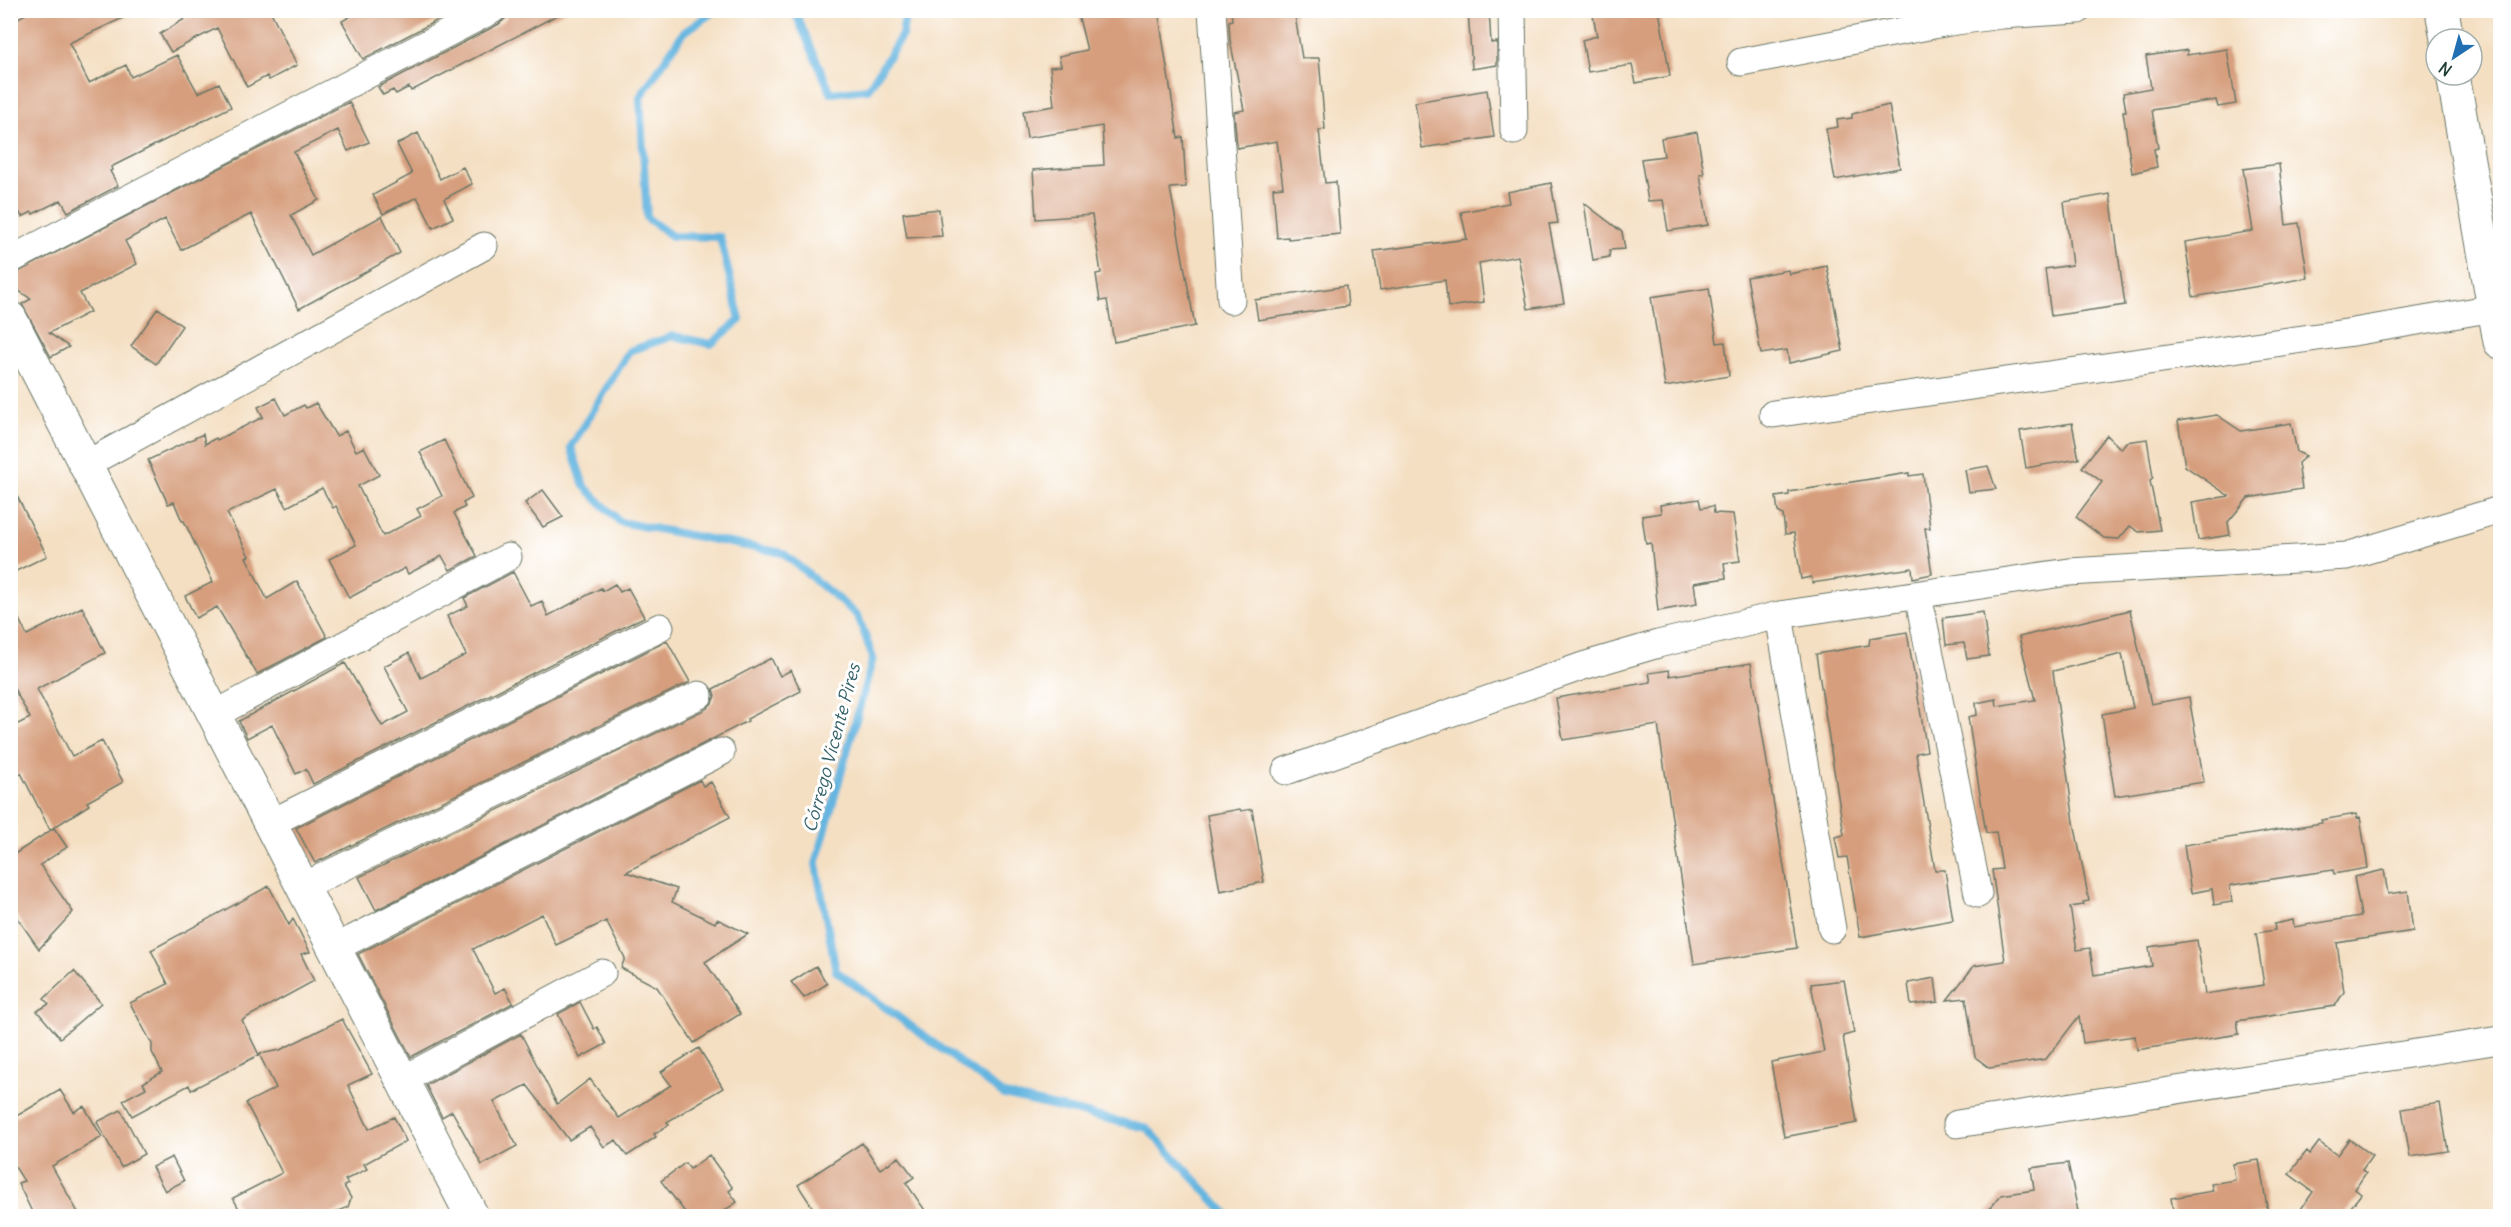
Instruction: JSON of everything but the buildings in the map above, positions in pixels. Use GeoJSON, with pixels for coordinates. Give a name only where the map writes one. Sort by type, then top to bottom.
{"type":"FeatureCollection","features":[{"type":"Feature","properties":{"kind":"street"},"geometry":{"type":"LineString","coordinates":[[10,260],[492,10]]}},
{"type":"Feature","properties":{"kind":"street"},"geometry":{"type":"LineString","coordinates":[[1212,10],[1230,300]]}},
{"type":"Feature","properties":{"kind":"street"},"geometry":{"type":"LineString","coordinates":[[1512,10],[1514,131]]}},
{"type":"Feature","properties":{"kind":"street"},"geometry":{"type":"LineString","coordinates":[[1741,62],[1949,22],[2001,15],[2078,10]]}},
{"type":"Feature","properties":{"kind":"street"},"geometry":{"type":"LineString","coordinates":[[2442,10],[2445,27]]}},
{"type":"Feature","properties":{"kind":"street"},"geometry":{"type":"LineString","coordinates":[[2455,87],[2497,307],[2500,342]]}},
{"type":"Feature","properties":{"kind":"street"},"geometry":{"type":"LineString","coordinates":[[85,465],[484,246]]}},
{"type":"Feature","properties":{"kind":"street"},"geometry":{"type":"LineString","coordinates":[[1773,414],[2353,332],[2497,307]]}},
{"type":"Feature","properties":{"kind":"street"},"geometry":{"type":"LineString","coordinates":[[10,318],[472,1216]]}},
{"type":"Feature","properties":{"kind":"street"},"geometry":{"type":"LineString","coordinates":[[1286,771],[1582,666],[1658,644],[1779,615],[2069,572],[2347,556],[2500,510]]}},
{"type":"Feature","properties":{"kind":"street"},"geometry":{"type":"LineString","coordinates":[[214,715],[508,557]]}},
{"type":"Feature","properties":{"kind":"street"},"geometry":{"type":"LineString","coordinates":[[1918,595],[1978,894]]}},
{"type":"Feature","properties":{"kind":"street"},"geometry":{"type":"LineString","coordinates":[[1779,615],[1832,929]]}},
{"type":"Feature","properties":{"kind":"street"},"geometry":{"type":"LineString","coordinates":[[271,823],[660,627]]}},
{"type":"Feature","properties":{"kind":"street"},"geometry":{"type":"LineString","coordinates":[[304,886],[699,695]]}},
{"type":"Feature","properties":{"kind":"street"},"geometry":{"type":"LineString","coordinates":[[335,948],[721,752]]}},
{"type":"Feature","properties":{"kind":"street"},"geometry":{"type":"LineString","coordinates":[[402,1080],[602,973]]}},
{"type":"Feature","properties":{"kind":"street"},"geometry":{"type":"LineString","coordinates":[[1957,1124],[2500,1040]]}},
{"type":"Feature","properties":{"kind":"waterway","name":"Córrego Vicente Pires"},"geometry":{"type":"LineString","coordinates":[[716,10],[683,33],[640,97],[647,218],[672,236],[720,237],[740,320],[711,344],[673,336],[629,351],[571,447],[584,486],[620,522],[783,553],[858,616],[873,658],[816,864],[836,971],[1004,1095],[1147,1128],[1229,1216]]}},
{"type":"Feature","properties":{"kind":"waterway","name":"Córrego Vicente Pires"},"geometry":{"type":"LineString","coordinates":[[794,10],[831,93],[868,89],[902,35],[906,10]]}}]}
